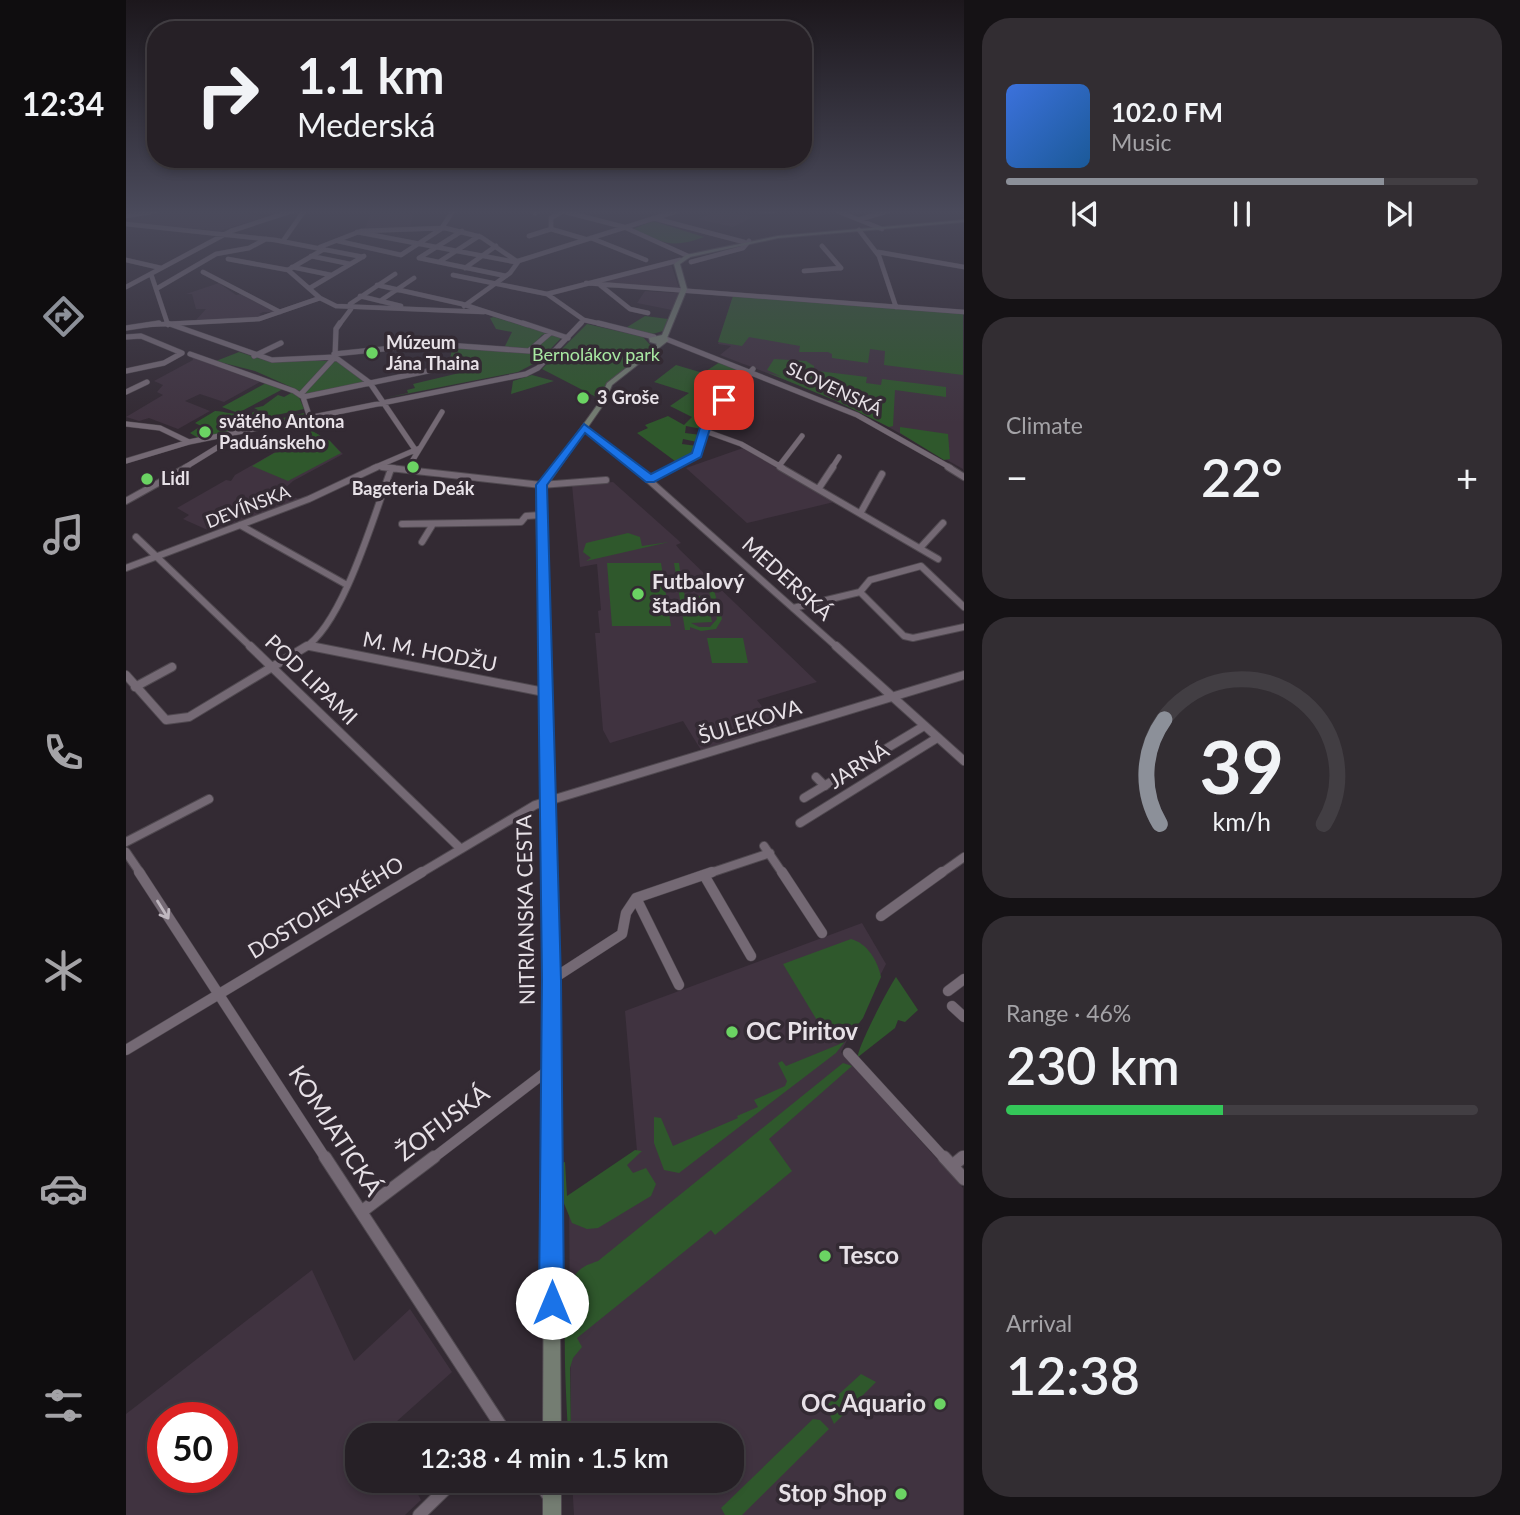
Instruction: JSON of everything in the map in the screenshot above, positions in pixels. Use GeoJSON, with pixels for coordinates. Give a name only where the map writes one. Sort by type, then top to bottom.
{"type":"FeatureCollection","features":[{"type":"Feature","properties":{"kind":"main road"},"geometry":{"type":"LineString","coordinates":[[541,485],[601,404],[609,384],[667,330],[684,291],[683,282]]}},
{"type":"Feature","properties":{"kind":"main road","name":"NITRIANSKA CESTA"},"geometry":{"type":"LineString","coordinates":[[541,485],[551,980],[552,1423]]}},
{"type":"Feature","properties":{"kind":"street"},"geometry":{"type":"LineString","coordinates":[[154,282],[168,326],[272,360],[335,356],[432,344],[532,350],[550,333]]}},
{"type":"Feature","properties":{"kind":"street"},"geometry":{"type":"LineString","coordinates":[[156,289],[169,282]]}},
{"type":"Feature","properties":{"kind":"street"},"geometry":{"type":"LineString","coordinates":[[221,282],[280,312]]}},
{"type":"Feature","properties":{"kind":"street"},"geometry":{"type":"LineString","coordinates":[[304,282],[320,298],[351,309],[406,308],[484,312]]}},
{"type":"Feature","properties":{"kind":"street"},"geometry":{"type":"LineString","coordinates":[[310,288],[320,282]]}},
{"type":"Feature","properties":{"kind":"street"},"geometry":{"type":"LineString","coordinates":[[302,396],[335,356],[336,329],[351,309],[350,304],[382,282]]}},
{"type":"Feature","properties":{"kind":"street"},"geometry":{"type":"LineString","coordinates":[[380,301],[408,282]]}},
{"type":"Feature","properties":{"kind":"street"},"geometry":{"type":"LineString","coordinates":[[126,461],[189,442],[496,381],[538,368],[583,320],[547,294],[484,282]]}},
{"type":"Feature","properties":{"kind":"street"},"geometry":{"type":"LineString","coordinates":[[455,310],[498,282]]}},
{"type":"Feature","properties":{"kind":"street"},"geometry":{"type":"LineString","coordinates":[[547,294],[586,282],[964,312]]}},
{"type":"Feature","properties":{"kind":"street"},"geometry":{"type":"LineString","coordinates":[[890,282],[896,307]]}},
{"type":"Feature","properties":{"kind":"street"},"geometry":{"type":"LineString","coordinates":[[377,285],[466,305],[568,338]]}},
{"type":"Feature","properties":{"kind":"street"},"geometry":{"type":"LineString","coordinates":[[600,285],[627,308],[648,313]]}},
{"type":"Feature","properties":{"kind":"street"},"geometry":{"type":"LineString","coordinates":[[359,296],[406,308],[424,296]]}},
{"type":"Feature","properties":{"kind":"street"},"geometry":{"type":"LineString","coordinates":[[126,328],[166,323],[252,320],[320,298]]}},
{"type":"Feature","properties":{"kind":"street","name":"SLOVENSKÁ"},"geometry":{"type":"LineString","coordinates":[[583,320],[683,346],[754,369],[831,401],[893,433],[964,477]]}},
{"type":"Feature","properties":{"kind":"street"},"geometry":{"type":"LineString","coordinates":[[126,337],[141,336],[183,353],[164,363],[126,371]]}},
{"type":"Feature","properties":{"kind":"street"},"geometry":{"type":"LineString","coordinates":[[254,356],[278,344],[286,349]]}},
{"type":"Feature","properties":{"kind":"street"},"geometry":{"type":"LineString","coordinates":[[190,354],[302,396],[447,367]]}},
{"type":"Feature","properties":{"kind":"street"},"geometry":{"type":"LineString","coordinates":[[335,356],[370,383],[417,448]]}},
{"type":"Feature","properties":{"kind":"street"},"geometry":{"type":"LineString","coordinates":[[650,479],[695,457],[709,415],[754,369]]}},
{"type":"Feature","properties":{"kind":"street"},"geometry":{"type":"LineString","coordinates":[[127,391],[147,382]]}},
{"type":"Feature","properties":{"kind":"street"},"geometry":{"type":"LineString","coordinates":[[127,391],[140,395]]}},
{"type":"Feature","properties":{"kind":"street"},"geometry":{"type":"LineString","coordinates":[[302,396],[310,418]]}},
{"type":"Feature","properties":{"kind":"street"},"geometry":{"type":"LineString","coordinates":[[407,470],[417,448],[442,412]]}},
{"type":"Feature","properties":{"kind":"street"},"geometry":{"type":"LineString","coordinates":[[126,424],[160,428],[189,442]]}},
{"type":"Feature","properties":{"kind":"street","name":"MEDERSKÁ"},"geometry":{"type":"LineString","coordinates":[[584,427],[650,479],[964,761]]}},
{"type":"Feature","properties":{"kind":"street"},"geometry":{"type":"LineString","coordinates":[[705,431],[741,444],[938,559]]}},
{"type":"Feature","properties":{"kind":"street"},"geometry":{"type":"LineString","coordinates":[[126,501],[218,449],[223,444],[221,436]]}},
{"type":"Feature","properties":{"kind":"street"},"geometry":{"type":"LineString","coordinates":[[779,466],[802,436]]}},
{"type":"Feature","properties":{"kind":"street","name":"DEVÍNSKA"},"geometry":{"type":"LineString","coordinates":[[126,568],[309,499],[417,448]]}},
{"type":"Feature","properties":{"kind":"street"},"geometry":{"type":"LineString","coordinates":[[819,488],[839,457]]}},
{"type":"Feature","properties":{"kind":"street"},"geometry":{"type":"LineString","coordinates":[[378,466],[391,470],[541,485],[606,480]]}},
{"type":"Feature","properties":{"kind":"street"},"geometry":{"type":"LineString","coordinates":[[126,675],[166,720],[189,717],[309,646],[342,599],[391,470]]}},
{"type":"Feature","properties":{"kind":"street"},"geometry":{"type":"LineString","coordinates":[[861,512],[882,474]]}},
{"type":"Feature","properties":{"kind":"street"},"geometry":{"type":"LineString","coordinates":[[402,524],[522,522],[526,516],[541,515]]}},
{"type":"Feature","properties":{"kind":"street"},"geometry":{"type":"LineString","coordinates":[[920,548],[943,523]]}},
{"type":"Feature","properties":{"kind":"street"},"geometry":{"type":"LineString","coordinates":[[422,542],[433,524]]}},
{"type":"Feature","properties":{"kind":"street"},"geometry":{"type":"LineString","coordinates":[[240,526],[347,585]]}},
{"type":"Feature","properties":{"kind":"street","name":"POD LIPAMI"},"geometry":{"type":"LineString","coordinates":[[136,537],[461,849]]}},
{"type":"Feature","properties":{"kind":"street"},"geometry":{"type":"LineString","coordinates":[[793,608],[860,592],[870,580],[921,566],[964,607]]}},
{"type":"Feature","properties":{"kind":"street"},"geometry":{"type":"LineString","coordinates":[[860,592],[904,636],[914,638],[964,627]]}},
{"type":"Feature","properties":{"kind":"street","name":"M. M. HODŽU"},"geometry":{"type":"LineString","coordinates":[[309,646],[544,692]]}},
{"type":"Feature","properties":{"kind":"street"},"geometry":{"type":"LineString","coordinates":[[135,687],[172,667]]}},
{"type":"Feature","properties":{"kind":"street","name":"ŠULEKOVA"},"geometry":{"type":"LineString","coordinates":[[547,802],[964,675]]}},
{"type":"Feature","properties":{"kind":"street"},"geometry":{"type":"LineString","coordinates":[[804,798],[924,726]]}},
{"type":"Feature","properties":{"kind":"street","name":"JARNÁ"},"geometry":{"type":"LineString","coordinates":[[800,823],[937,738]]}},
{"type":"Feature","properties":{"kind":"street"},"geometry":{"type":"LineString","coordinates":[[816,777],[825,786]]}},
{"type":"Feature","properties":{"kind":"street"},"geometry":{"type":"LineString","coordinates":[[126,842],[209,799]]}},
{"type":"Feature","properties":{"kind":"street","name":"DOSTOJEVSKÉHO"},"geometry":{"type":"LineString","coordinates":[[126,1050],[535,804],[547,802]]}},
{"type":"Feature","properties":{"kind":"street"},"geometry":{"type":"LineString","coordinates":[[551,980],[622,934],[636,898],[704,875],[767,849],[822,933]]}},
{"type":"Feature","properties":{"kind":"street","name":"KOMJATICKÁ"},"geometry":{"type":"LineString","coordinates":[[126,852],[499,1423]]}},
{"type":"Feature","properties":{"kind":"street"},"geometry":{"type":"LineString","coordinates":[[881,916],[964,857]]}},
{"type":"Feature","properties":{"kind":"street"},"geometry":{"type":"LineString","coordinates":[[704,875],[751,956]]}},
{"type":"Feature","properties":{"kind":"street"},"geometry":{"type":"LineString","coordinates":[[636,898],[679,985]]}},
{"type":"Feature","properties":{"kind":"street"},"geometry":{"type":"LineString","coordinates":[[626,918],[633,914],[644,915]]}},
{"type":"Feature","properties":{"kind":"street"},"geometry":{"type":"LineString","coordinates":[[948,990],[964,979]]}},
{"type":"Feature","properties":{"kind":"street"},"geometry":{"type":"LineString","coordinates":[[952,1006],[964,1017]]}},
{"type":"Feature","properties":{"kind":"street"},"geometry":{"type":"LineString","coordinates":[[848,1053],[964,1179]]}},
{"type":"Feature","properties":{"kind":"street","name":"ŽOFIJSKÁ"},"geometry":{"type":"LineString","coordinates":[[361,1212],[551,1068]]}},
{"type":"Feature","properties":{"kind":"street"},"geometry":{"type":"LineString","coordinates":[[952,1166],[964,1156]]}},
{"type":"Feature","properties":{"kind":"street"},"geometry":{"type":"LineString","coordinates":[[419,1515],[442,1493]]}},
{"type":"Feature","properties":{"kind":"street"},"geometry":{"type":"LineString","coordinates":[[544,1493],[552,1509]]}},
{"type":"Feature","properties":{"kind":"shaded area"},"geometry":{"type":"Polygon","coordinates":[[[677,282],[679,288],[602,283],[677,282]]]}},
{"type":"Feature","properties":{"kind":"shaded area"},"geometry":{"type":"Polygon","coordinates":[[[219,283],[236,295],[241,294],[276,312],[263,312],[259,314],[264,316],[259,318],[196,320],[206,309],[196,309],[192,294],[186,294],[219,283]]]}},
{"type":"Feature","properties":{"kind":"shaded area"},"geometry":{"type":"Polygon","coordinates":[[[645,291],[679,294],[672,310],[637,303],[645,291]]]}},
{"type":"Feature","properties":{"kind":"shaded area"},"geometry":{"type":"Polygon","coordinates":[[[732,299],[963,316],[963,469],[846,403],[720,355],[731,346],[718,344],[732,299]]]}},
{"type":"Feature","properties":{"kind":"shaded area"},"geometry":{"type":"Polygon","coordinates":[[[192,357],[260,382],[224,402],[200,394],[185,401],[210,411],[178,429],[149,418],[139,421],[126,417],[163,395],[157,392],[163,385],[154,381],[193,360],[192,357]]]}},
{"type":"Feature","properties":{"kind":"shaded area"},"geometry":{"type":"Polygon","coordinates":[[[312,431],[330,441],[343,454],[293,481],[280,493],[300,499],[212,532],[183,519],[189,515],[177,508],[226,480],[231,481],[235,475],[312,431]]]}},
{"type":"Feature","properties":{"kind":"shaded area"},"geometry":{"type":"Polygon","coordinates":[[[743,448],[838,501],[747,523],[686,468],[743,448]]]}},
{"type":"Feature","properties":{"kind":"shaded area"},"geometry":{"type":"Polygon","coordinates":[[[613,482],[678,540],[681,543],[676,545],[680,550],[817,682],[757,700],[777,726],[701,750],[683,721],[610,743],[603,730],[595,633],[600,633],[598,611],[601,610],[597,564],[580,567],[572,485],[613,482]]]}},
{"type":"Feature","properties":{"kind":"shaded area"},"geometry":{"type":"Polygon","coordinates":[[[862,923],[886,964],[841,1052],[963,1188],[963,1515],[574,1515],[573,1493],[744,1493],[744,1423],[571,1423],[569,1199],[637,1151],[625,1011],[862,923]]]}},
{"type":"Feature","properties":{"kind":"shaded area"},"geometry":{"type":"Polygon","coordinates":[[[312,1270],[354,1361],[410,1309],[452,1372],[395,1423],[345,1423],[345,1493],[417,1493],[421,1500],[405,1515],[126,1515],[126,1414],[312,1270]]]}},
{"type":"Feature","properties":{"kind":"green space"},"geometry":{"type":"Polygon","coordinates":[[[733,296],[963,313],[963,375],[884,365],[885,351],[870,349],[868,363],[832,358],[832,354],[828,352],[799,352],[800,346],[749,337],[742,346],[718,342],[733,296]]]}},
{"type":"Feature","properties":{"kind":"green space"},"geometry":{"type":"Polygon","coordinates":[[[645,316],[668,319],[663,331],[649,335],[624,329],[645,316]]]}},
{"type":"Feature","properties":{"kind":"green space"},"geometry":{"type":"Polygon","coordinates":[[[490,318],[547,333],[529,349],[504,348],[512,332],[496,329],[490,318]]]}},
{"type":"Feature","properties":{"kind":"green space","name":"Bernolákov park"},"geometry":{"type":"Polygon","coordinates":[[[587,324],[643,337],[652,347],[607,383],[598,398],[542,369],[587,324]]]}},
{"type":"Feature","properties":{"kind":"green space"},"geometry":{"type":"Polygon","coordinates":[[[549,334],[561,338],[539,361],[518,372],[385,398],[408,393],[407,390],[415,388],[413,384],[472,370],[465,359],[450,358],[453,346],[534,353],[549,334]]]}},
{"type":"Feature","properties":{"kind":"green space"},"geometry":{"type":"Polygon","coordinates":[[[239,352],[267,361],[329,361],[300,391],[255,371],[216,361],[239,352]]]}},
{"type":"Feature","properties":{"kind":"green space"},"geometry":{"type":"Polygon","coordinates":[[[335,357],[370,383],[311,395],[304,392],[335,357]]]}},
{"type":"Feature","properties":{"kind":"green space"},"geometry":{"type":"Polygon","coordinates":[[[774,359],[806,361],[814,366],[815,379],[791,377],[816,380],[818,371],[867,377],[866,383],[881,385],[882,379],[946,387],[946,397],[895,390],[893,426],[889,427],[834,400],[766,372],[782,377],[767,370],[774,359]]]}},
{"type":"Feature","properties":{"kind":"green space"},"geometry":{"type":"Polygon","coordinates":[[[720,362],[748,370],[740,381],[726,378],[724,384],[737,385],[730,390],[717,387],[715,392],[727,394],[718,402],[705,400],[704,406],[715,407],[702,429],[686,426],[685,433],[701,435],[697,442],[683,439],[682,444],[697,446],[690,458],[679,464],[637,433],[648,428],[645,425],[668,416],[684,425],[692,417],[670,406],[689,393],[654,382],[676,365],[703,373],[720,362]]]}},
{"type":"Feature","properties":{"kind":"green space"},"geometry":{"type":"Polygon","coordinates":[[[532,375],[554,381],[511,394],[513,381],[532,375]]]}},
{"type":"Feature","properties":{"kind":"green space"},"geometry":{"type":"Polygon","coordinates":[[[268,382],[283,389],[238,413],[222,407],[268,382]]]}},
{"type":"Feature","properties":{"kind":"green space"},"geometry":{"type":"Polygon","coordinates":[[[293,392],[299,397],[304,409],[272,416],[270,421],[304,413],[303,418],[200,439],[190,433],[201,426],[195,423],[215,411],[247,414],[258,410],[254,408],[263,406],[278,395],[284,397],[293,392]]]}},
{"type":"Feature","properties":{"kind":"green space"},"geometry":{"type":"Polygon","coordinates":[[[900,427],[948,434],[950,459],[944,460],[900,433],[900,427]]]}},
{"type":"Feature","properties":{"kind":"green space"},"geometry":{"type":"Polygon","coordinates":[[[312,431],[330,441],[341,453],[288,481],[252,466],[312,431]]]}},
{"type":"Feature","properties":{"kind":"green space"},"geometry":{"type":"Polygon","coordinates":[[[628,533],[640,537],[642,546],[669,542],[586,561],[591,558],[583,552],[586,543],[628,533]]]}},
{"type":"Feature","properties":{"kind":"green space","name":"Futbalový štadión"},"geometry":{"type":"Polygon","coordinates":[[[607,563],[661,563],[671,626],[612,626],[607,563]]]}},
{"type":"Feature","properties":{"kind":"green space"},"geometry":{"type":"Polygon","coordinates":[[[674,563],[679,563],[682,586],[699,582],[714,590],[722,619],[716,629],[701,631],[690,627],[690,630],[685,630],[674,563]],[[695,585],[684,591],[688,618],[685,596],[707,596],[712,622],[691,623],[699,627],[710,627],[717,619],[708,588],[695,585]]]}},
{"type":"Feature","properties":{"kind":"green space"},"geometry":{"type":"Polygon","coordinates":[[[707,638],[743,638],[748,663],[712,663],[707,638]]]}},
{"type":"Feature","properties":{"kind":"green space"},"geometry":{"type":"Polygon","coordinates":[[[851,939],[862,944],[871,954],[881,977],[863,1018],[836,1053],[679,1173],[664,1170],[654,1143],[654,1117],[661,1118],[673,1146],[738,1118],[737,1116],[758,1107],[754,1100],[785,1086],[787,1081],[778,1063],[782,1061],[786,1066],[840,1044],[829,1024],[821,1027],[783,964],[851,939]]]}},
{"type":"Feature","properties":{"kind":"green space"},"geometry":{"type":"Polygon","coordinates":[[[896,977],[918,1010],[905,1022],[898,1020],[895,1028],[858,1057],[868,1030],[896,977]]]}},
{"type":"Feature","properties":{"kind":"green space"},"geometry":{"type":"Polygon","coordinates":[[[843,1063],[852,1066],[769,1139],[792,1171],[715,1235],[711,1230],[577,1338],[582,1347],[573,1358],[570,1368],[571,1423],[567,1423],[565,1331],[569,1292],[575,1275],[584,1267],[598,1261],[843,1063]]]}},
{"type":"Feature","properties":{"kind":"green space"},"geometry":{"type":"Polygon","coordinates":[[[635,1150],[642,1151],[627,1165],[633,1173],[646,1168],[656,1184],[651,1196],[598,1228],[587,1229],[572,1223],[563,1201],[561,1163],[565,1162],[567,1196],[635,1150]]]}},
{"type":"Feature","properties":{"kind":"green space"},"geometry":{"type":"Polygon","coordinates":[[[861,1374],[876,1382],[834,1424],[826,1406],[861,1374]]]}},
{"type":"Feature","properties":{"kind":"green space"},"geometry":{"type":"Polygon","coordinates":[[[813,1419],[820,1420],[829,1429],[742,1515],[725,1515],[721,1508],[737,1493],[744,1493],[744,1486],[813,1419]]]}},
{"type":"Feature","properties":{"kind":"place","name":"Múzeum Jána Thaina"},"geometry":{"type":"Point","coordinates":[372,353]}},
{"type":"Feature","properties":{"kind":"place","name":"3 Groše"},"geometry":{"type":"Point","coordinates":[583,398]}},
{"type":"Feature","properties":{"kind":"place","name":"svätého Antona Paduánskeho"},"geometry":{"type":"Point","coordinates":[205,432]}},
{"type":"Feature","properties":{"kind":"place","name":"Bageteria Deák"},"geometry":{"type":"Point","coordinates":[413,467]}},
{"type":"Feature","properties":{"kind":"place","name":"Lidl"},"geometry":{"type":"Point","coordinates":[147,479]}},
{"type":"Feature","properties":{"kind":"place","name":"Futbalový štadión"},"geometry":{"type":"Point","coordinates":[638,594]}},
{"type":"Feature","properties":{"kind":"place","name":"OC Piritov"},"geometry":{"type":"Point","coordinates":[732,1032]}},
{"type":"Feature","properties":{"kind":"place","name":"Tesco"},"geometry":{"type":"Point","coordinates":[825,1256]}},
{"type":"Feature","properties":{"kind":"place","name":"OC Aquario"},"geometry":{"type":"Point","coordinates":[940,1404]}},
{"type":"Feature","properties":{"kind":"place","name":"Stop Shop"},"geometry":{"type":"Point","coordinates":[901,1494]}},
{"type":"Feature","properties":{"kind":"route"},"geometry":{"type":"LineString","coordinates":[[552,1303],[551,980],[540,490],[584,427],[609,444],[650,479],[695,457],[709,415],[724,400]]}}]}
